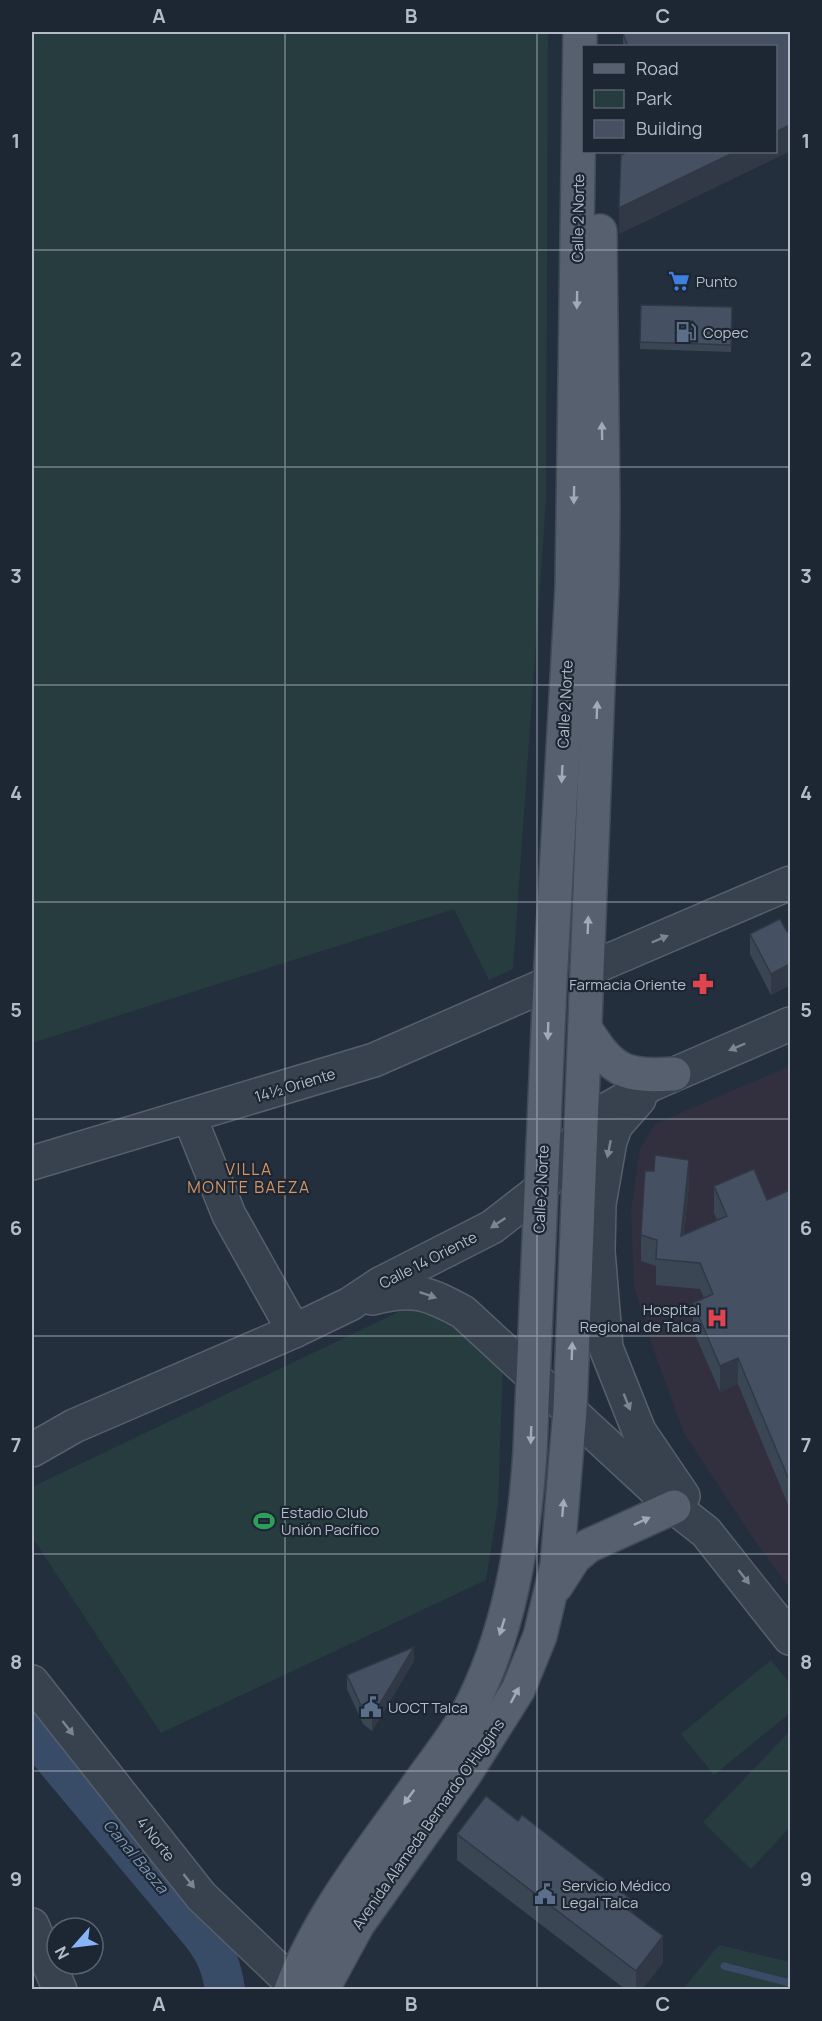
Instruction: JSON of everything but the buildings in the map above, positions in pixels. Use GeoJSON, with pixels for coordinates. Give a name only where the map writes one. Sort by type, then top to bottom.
{"type":"FeatureCollection","features":[{"type":"Feature","properties":{"kind":"main road","name":"Calle 2 Norte"},"geometry":{"type":"LineString","coordinates":[[533,1376],[550,983],[572,588],[580,32]]}},
{"type":"Feature","properties":{"kind":"main road","name":"Calle 2 Norte"},"geometry":{"type":"LineString","coordinates":[[570,1410],[603,507],[599,153]]}},
{"type":"Feature","properties":{"kind":"main road"},"geometry":{"type":"LineString","coordinates":[[585,1028],[607,1058],[625,1072],[663,1079]]}},
{"type":"Feature","properties":{"kind":"main road","name":"Avenida Alameda Bernardo O'Higgins"},"geometry":{"type":"LineString","coordinates":[[302,1988],[353,1877],[466,1715],[494,1653],[510,1600],[524,1525],[533,1376]]}},
{"type":"Feature","properties":{"kind":"main road","name":"Avenida Alameda Bernardo O'Higgins"},"geometry":{"type":"LineString","coordinates":[[302,1988],[358,1924],[498,1724],[518,1689],[540,1636],[550,1595],[561,1531],[570,1410]]}},
{"type":"Feature","properties":{"kind":"main road"},"geometry":{"type":"LineString","coordinates":[[550,1595],[574,1558],[588,1546],[674,1507]]}},
{"type":"Feature","properties":{"kind":"street"},"geometry":{"type":"LineString","coordinates":[[587,970],[790,883]]}},
{"type":"Feature","properties":{"kind":"street","name":"14½ Oriente"},"geometry":{"type":"LineString","coordinates":[[32,1163],[190,1118],[403,1050],[550,983]]}},
{"type":"Feature","properties":{"kind":"street","name":"Calle 14 Oriente"},"geometry":{"type":"LineString","coordinates":[[33,1444],[294,1331],[350,1304],[380,1284],[492,1227],[541,1189],[580,1135],[606,1110],[663,1079],[790,1024]]}},
{"type":"Feature","properties":{"kind":"street"},"geometry":{"type":"LineString","coordinates":[[663,1079],[616,1125],[610,1141],[599,1216],[598,1251],[606,1348],[639,1431],[706,1532],[790,1638]]}},
{"type":"Feature","properties":{"kind":"street"},"geometry":{"type":"LineString","coordinates":[[190,1118],[230,1215],[294,1331]]}},
{"type":"Feature","properties":{"kind":"street"},"geometry":{"type":"LineString","coordinates":[[350,1304],[389,1293],[409,1291],[425,1293],[463,1312],[674,1507],[706,1532]]}},
{"type":"Feature","properties":{"kind":"street","name":"4 Norte"},"geometry":{"type":"LineString","coordinates":[[32,1682],[201,1896],[302,1988]]}},
{"type":"Feature","properties":{"kind":"street"},"geometry":{"type":"LineString","coordinates":[[32,1925],[60,1989]]}},
{"type":"Feature","properties":{"kind":"shaded area","name":"Hospital Regional de Talca"},"geometry":{"type":"Polygon","coordinates":[[[790,1066],[790,1588],[751,1535],[684,1433],[634,1287],[631,1212],[640,1149],[655,1124],[790,1066]]]}},
{"type":"Feature","properties":{"kind":"green space"},"geometry":{"type":"Polygon","coordinates":[[[32,32],[548,32],[546,501],[513,969],[489,980],[454,909],[32,1043],[32,32]]]}},
{"type":"Feature","properties":{"kind":"green space","name":"Estadio Club Unión Pacífico"},"geometry":{"type":"Polygon","coordinates":[[[409,1307],[439,1316],[503,1366],[498,1505],[486,1580],[161,1733],[32,1537],[32,1487],[409,1307]]]}},
{"type":"Feature","properties":{"kind":"green space"},"geometry":{"type":"Polygon","coordinates":[[[771,1660],[790,1684],[790,1713],[714,1775],[681,1734],[771,1660]]]}},
{"type":"Feature","properties":{"kind":"green space"},"geometry":{"type":"Polygon","coordinates":[[[790,1731],[790,1827],[751,1869],[703,1822],[790,1731]]]}},
{"type":"Feature","properties":{"kind":"green space"},"geometry":{"type":"Polygon","coordinates":[[[719,1945],[790,1962],[790,1989],[683,1989],[719,1945]]]}},
{"type":"Feature","properties":{"kind":"waterway","name":"Canal Baeza"},"geometry":{"type":"LineString","coordinates":[[32,1732],[203,1936],[218,1961],[225,1990]]}},
{"type":"Feature","properties":{"kind":"waterway"},"geometry":{"type":"LineString","coordinates":[[724,1966],[790,1983]]}},
{"type":"Feature","properties":{"kind":"place","name":"Punto"},"geometry":{"type":"Point","coordinates":[679,281]}},
{"type":"Feature","properties":{"kind":"place","name":"Copec"},"geometry":{"type":"Point","coordinates":[686,332]}},
{"type":"Feature","properties":{"kind":"place","name":"Farmacia Oriente"},"geometry":{"type":"Point","coordinates":[703,984]}},
{"type":"Feature","properties":{"kind":"place","name":"Hospital Regional de Talca"},"geometry":{"type":"Point","coordinates":[717,1318]}},
{"type":"Feature","properties":{"kind":"place","name":"Estadio Club Unión Pacífico"},"geometry":{"type":"Point","coordinates":[264,1521]}},
{"type":"Feature","properties":{"kind":"place","name":"UOCT Talca"},"geometry":{"type":"Point","coordinates":[371,1707]}},
{"type":"Feature","properties":{"kind":"place","name":"Servicio Médico Legal Talca"},"geometry":{"type":"Point","coordinates":[545,1894]}},
{"type":"Feature","properties":{"kind":"district","name":"VILLA MONTE BAEZA"},"geometry":{"type":"Point","coordinates":[249,1178]}}]}
